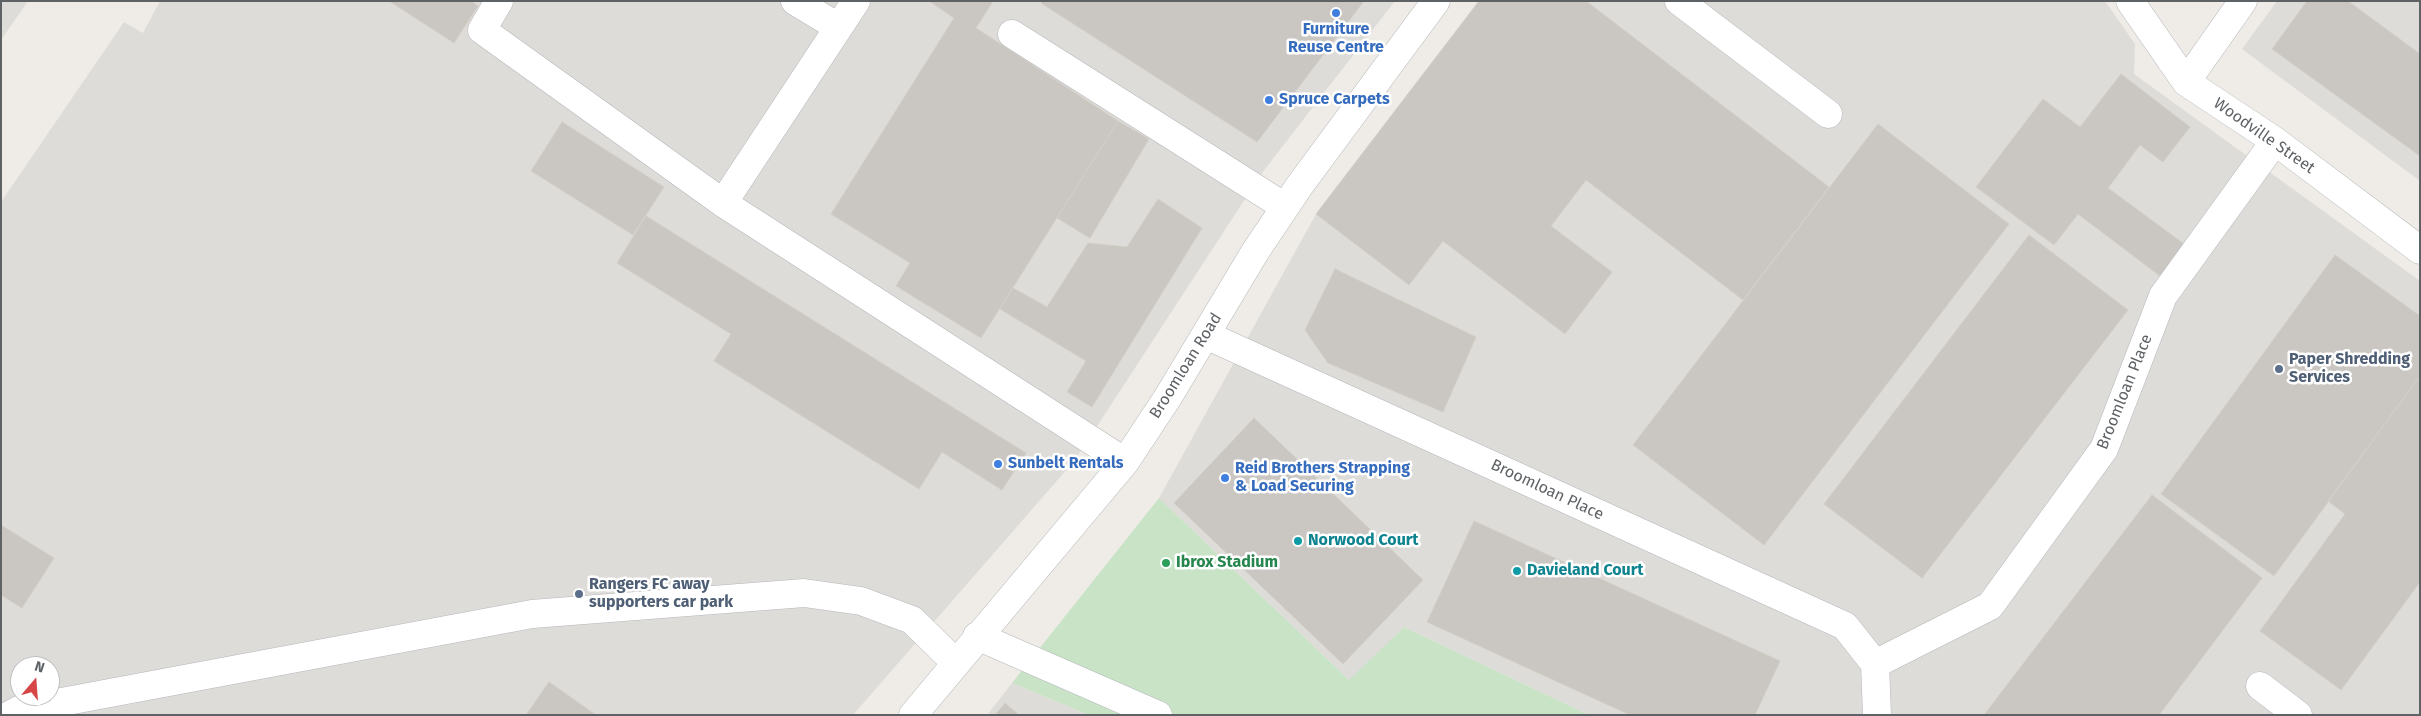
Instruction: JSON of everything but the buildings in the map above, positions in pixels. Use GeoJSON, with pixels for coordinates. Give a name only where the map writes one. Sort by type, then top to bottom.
{"type":"FeatureCollection","features":[{"type":"Feature","properties":{"kind":"street"},"geometry":{"type":"LineString","coordinates":[[499,1],[482,30],[723,203],[1125,462]]}},
{"type":"Feature","properties":{"kind":"street"},"geometry":{"type":"LineString","coordinates":[[795,1],[838,28]]}},
{"type":"Feature","properties":{"kind":"street"},"geometry":{"type":"LineString","coordinates":[[723,203],[856,1]]}},
{"type":"Feature","properties":{"kind":"street","name":"Broomloan Road"},"geometry":{"type":"LineString","coordinates":[[913,715],[977,636],[1125,462],[1206,335],[1284,207],[1436,1]]}},
{"type":"Feature","properties":{"kind":"street"},"geometry":{"type":"LineString","coordinates":[[1679,1],[1828,114]]}},
{"type":"Feature","properties":{"kind":"street","name":"Woodville Street"},"geometry":{"type":"LineString","coordinates":[[2130,1],[2186,82],[2275,141],[2420,250]]}},
{"type":"Feature","properties":{"kind":"street"},"geometry":{"type":"LineString","coordinates":[[2186,82],[2243,1]]}},
{"type":"Feature","properties":{"kind":"street"},"geometry":{"type":"LineString","coordinates":[[1012,34],[1284,207]]}},
{"type":"Feature","properties":{"kind":"street","name":"Broomloan Place"},"geometry":{"type":"LineString","coordinates":[[1206,335],[1845,626],[1875,664],[1990,606],[2104,449],[2163,296],[2275,141]]}},
{"type":"Feature","properties":{"kind":"street"},"geometry":{"type":"LineString","coordinates":[[10,715],[19,710],[532,614],[804,593],[861,601],[912,620],[956,662]]}},
{"type":"Feature","properties":{"kind":"street"},"geometry":{"type":"LineString","coordinates":[[977,636],[1158,715]]}},
{"type":"Feature","properties":{"kind":"street"},"geometry":{"type":"LineString","coordinates":[[1875,664],[1876,715]]}},
{"type":"Feature","properties":{"kind":"street"},"geometry":{"type":"LineString","coordinates":[[2260,686],[2298,715]]}},
{"type":"Feature","properties":{"kind":"shaded area"},"geometry":{"type":"Polygon","coordinates":[[[1,1],[28,1],[1,40],[1,1]]]}},
{"type":"Feature","properties":{"kind":"shaded area"},"geometry":{"type":"Polygon","coordinates":[[[160,1],[1395,1],[1262,173],[1075,460],[853,715],[1,715],[1,202],[124,22],[143,33],[160,1]]]}},
{"type":"Feature","properties":{"kind":"shaded area"},"geometry":{"type":"Polygon","coordinates":[[[1479,1],[2105,1],[2135,44],[2134,74],[2420,281],[2420,715],[1589,715],[1404,627],[1350,681],[1159,498],[1316,214],[1479,1]]]}},
{"type":"Feature","properties":{"kind":"shaded area"},"geometry":{"type":"Polygon","coordinates":[[[2277,1],[2420,1],[2420,181],[2242,49],[2277,1]]]}},
{"type":"Feature","properties":{"kind":"shaded area"},"geometry":{"type":"Polygon","coordinates":[[[1012,683],[1089,715],[987,715],[1012,683]]]}},
{"type":"Feature","properties":{"kind":"green space","name":"Ibrox Stadium"},"geometry":{"type":"Polygon","coordinates":[[[1159,498],[1349,680],[1404,627],[1589,715],[1089,715],[1012,683],[1159,498]]]}},
{"type":"Feature","properties":{"kind":"place","name":"Furniture Reuse Centre"},"geometry":{"type":"Point","coordinates":[1336,13]}},
{"type":"Feature","properties":{"kind":"place","name":"Spruce Carpets"},"geometry":{"type":"Point","coordinates":[1269,100]}},
{"type":"Feature","properties":{"kind":"place","name":"Paper Shredding Services"},"geometry":{"type":"Point","coordinates":[2279,369]}},
{"type":"Feature","properties":{"kind":"place","name":"Sunbelt Rentals"},"geometry":{"type":"Point","coordinates":[998,464]}},
{"type":"Feature","properties":{"kind":"place","name":"Reid Brothers Strapping & Load Securing"},"geometry":{"type":"Point","coordinates":[1225,478]}},
{"type":"Feature","properties":{"kind":"place","name":"Norwood Court"},"geometry":{"type":"Point","coordinates":[1298,541]}},
{"type":"Feature","properties":{"kind":"place","name":"Ibrox Stadium"},"geometry":{"type":"Point","coordinates":[1166,563]}},
{"type":"Feature","properties":{"kind":"place","name":"Davieland Court"},"geometry":{"type":"Point","coordinates":[1517,571]}},
{"type":"Feature","properties":{"kind":"place","name":"Rangers FC away supporters car park"},"geometry":{"type":"Point","coordinates":[579,594]}}]}
